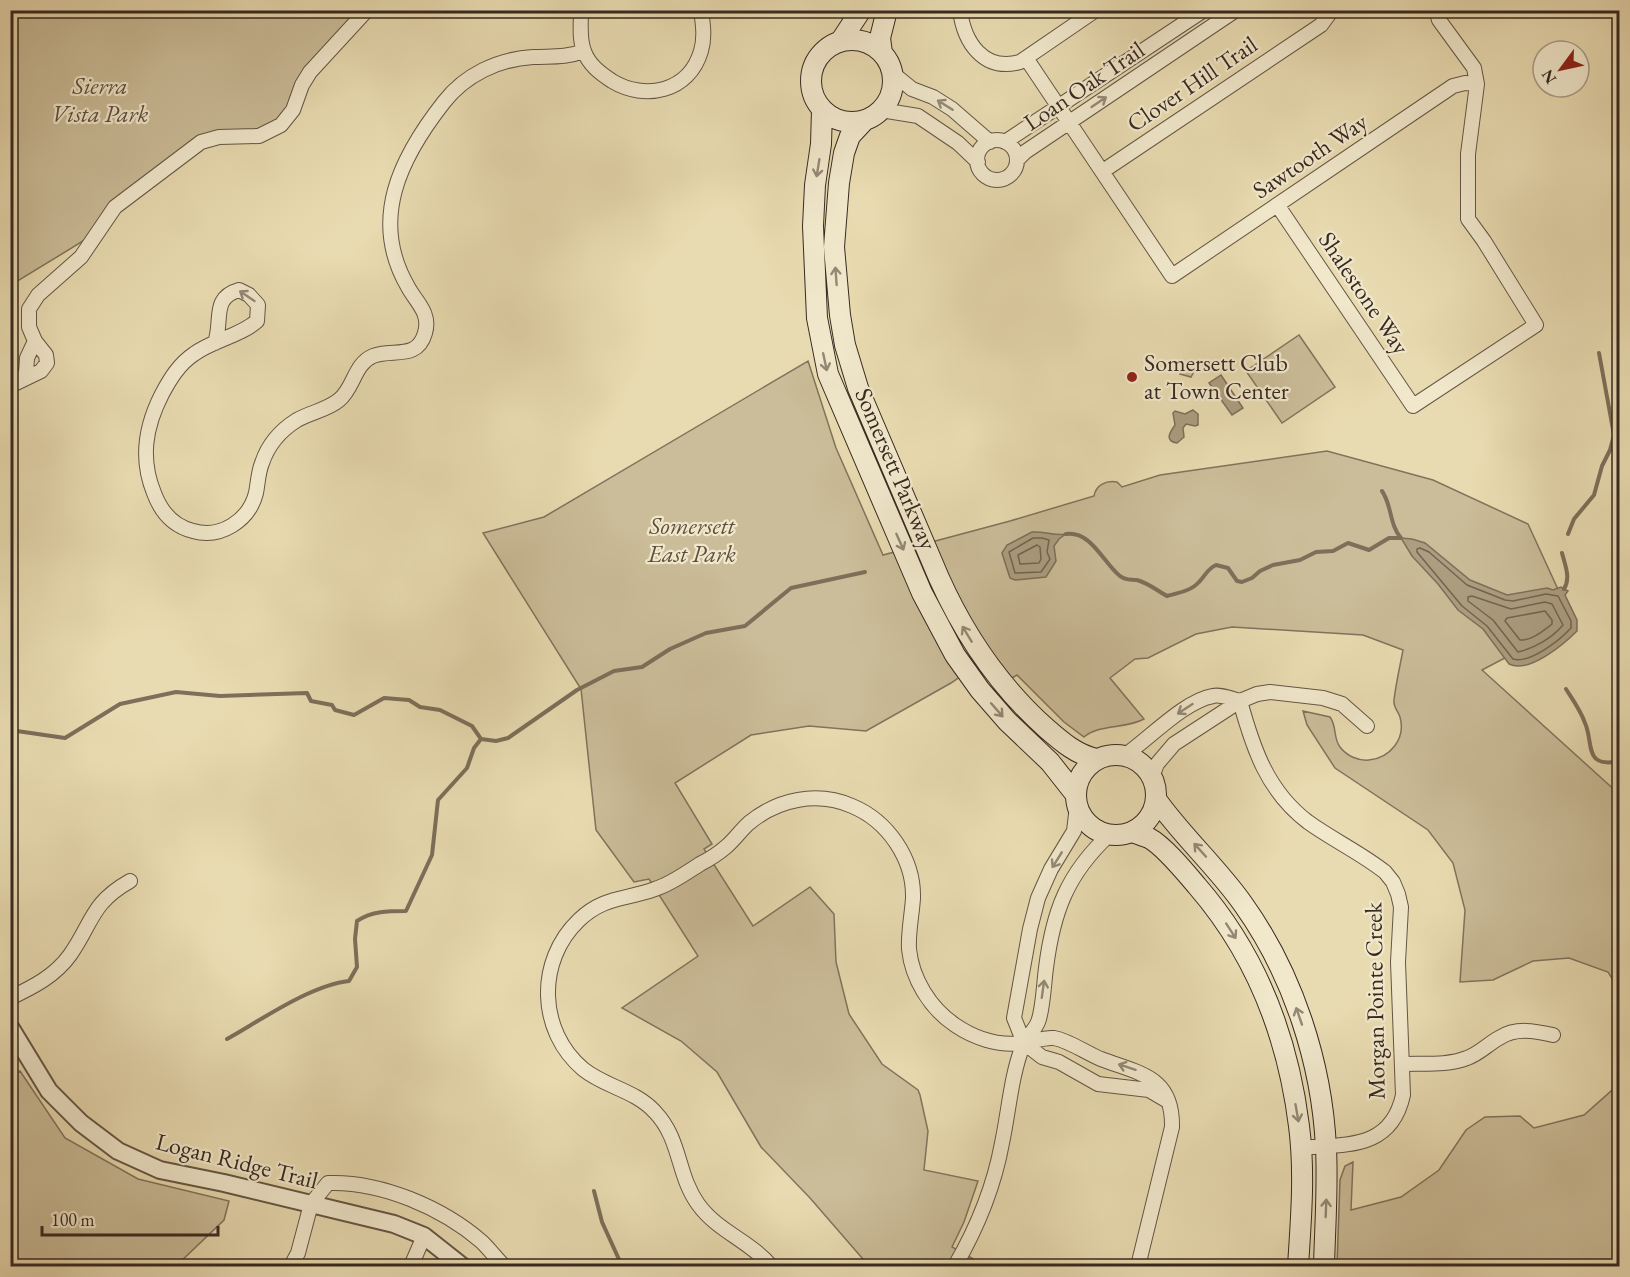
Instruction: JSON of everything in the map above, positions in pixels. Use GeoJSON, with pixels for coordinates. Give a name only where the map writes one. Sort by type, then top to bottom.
{"type":"FeatureCollection","features":[{"type":"Feature","properties":{"kind":"main road"},"geometry":{"type":"LineString","coordinates":[[840,42],[861,10]]}},
{"type":"Feature","properties":{"kind":"main road"},"geometry":{"type":"LineString","coordinates":[[882,54],[873,46],[852,40],[840,42],[828,48],[818,58],[812,70],[812,91],[822,110],[841,121],[864,121],[881,110],[891,92],[891,72],[882,54],[880,38],[887,10]]}},
{"type":"Feature","properties":{"kind":"main road","name":"Somersett Parkway"},"geometry":{"type":"LineString","coordinates":[[822,110],[822,144],[815,185],[813,226],[817,318],[831,383],[921,593],[955,655],[980,690],[1007,721],[1050,762],[1077,801]]}},
{"type":"Feature","properties":{"kind":"main road","name":"Somersett Parkway"},"geometry":{"type":"LineString","coordinates":[[864,121],[850,136],[844,153],[834,247],[842,325],[858,388],[951,606],[971,640],[994,674],[1028,712],[1066,745],[1089,758],[1097,759]]}},
{"type":"Feature","properties":{"kind":"main road"},"geometry":{"type":"LineString","coordinates":[[1155,791],[1149,819],[1132,832],[1121,835],[1109,835],[1089,825],[1082,816],[1077,801],[1077,784],[1082,774],[1097,759],[1110,755],[1134,759],[1142,765],[1155,791],[1168,817],[1225,880],[1267,941],[1291,991],[1307,1037],[1318,1085],[1326,1146],[1324,1266]]}},
{"type":"Feature","properties":{"kind":"main road"},"geometry":{"type":"LineString","coordinates":[[1132,832],[1151,839],[1178,864],[1213,905],[1246,954],[1266,996],[1287,1058],[1299,1126],[1301,1182],[1298,1266]]}},
{"type":"Feature","properties":{"kind":"street"},"geometry":{"type":"LineString","coordinates":[[16,383],[41,371],[47,363],[46,355],[35,341],[29,327],[28,318],[33,301],[81,257],[115,207],[201,142],[219,137],[259,136],[281,125],[294,110],[302,85],[310,72],[367,10]]}},
{"type":"Feature","properties":{"kind":"street"},"geometry":{"type":"LineString","coordinates":[[581,10],[580,37],[590,63],[599,73],[620,85],[646,92],[674,85],[686,77],[697,62],[703,44],[701,10]]}},
{"type":"Feature","properties":{"kind":"street"},"geometry":{"type":"LineString","coordinates":[[960,10],[967,37],[987,61],[1009,65],[1026,58],[1096,10]]}},
{"type":"Feature","properties":{"kind":"street","name":"Loan Oak Trail"},"geometry":{"type":"LineString","coordinates":[[1005,142],[1204,10]]}},
{"type":"Feature","properties":{"kind":"street","name":"Loan Oak Trail"},"geometry":{"type":"LineString","coordinates":[[1017,160],[1024,152],[1236,10]]}},
{"type":"Feature","properties":{"kind":"street","name":"Clover Hill Trail"},"geometry":{"type":"LineString","coordinates":[[1103,171],[1321,25],[1332,10]]}},
{"type":"Feature","properties":{"kind":"street"},"geometry":{"type":"LineString","coordinates":[[1436,10],[1439,20],[1474,68],[1477,84]]}},
{"type":"Feature","properties":{"kind":"street"},"geometry":{"type":"LineString","coordinates":[[215,343],[193,354],[175,372],[154,409],[145,444],[145,462],[149,480],[163,512],[183,529],[209,534],[231,527],[248,512],[256,493],[262,462],[269,447],[283,430],[298,419],[327,408],[339,400],[367,359],[379,354],[398,354],[410,350],[423,337],[427,326],[424,310],[398,269],[390,235],[389,216],[392,194],[399,174],[408,156],[446,100],[460,85],[494,65],[524,58],[563,57],[584,51]]}},
{"type":"Feature","properties":{"kind":"street"},"geometry":{"type":"LineString","coordinates":[[1026,58],[1103,171]]}},
{"type":"Feature","properties":{"kind":"street"},"geometry":{"type":"LineString","coordinates":[[891,72],[912,89],[952,108],[990,142]]}},
{"type":"Feature","properties":{"kind":"street","name":"Sawtooth Way"},"geometry":{"type":"LineString","coordinates":[[1103,171],[1172,276],[1453,86],[1466,83],[1477,84]]}},
{"type":"Feature","properties":{"kind":"street","name":"Shalestone Way"},"geometry":{"type":"LineString","coordinates":[[1278,206],[1413,406],[1536,325],[1484,241],[1467,219],[1468,153],[1477,84]]}},
{"type":"Feature","properties":{"kind":"street"},"geometry":{"type":"LineString","coordinates":[[881,110],[918,116],[958,143],[978,162]]}},
{"type":"Feature","properties":{"kind":"street"},"geometry":{"type":"LineString","coordinates":[[990,142],[1005,142],[1014,149],[1016,167],[1010,176],[999,180],[986,177],[979,168],[979,152],[990,142]]}},
{"type":"Feature","properties":{"kind":"street"},"geometry":{"type":"LineString","coordinates":[[16,383],[26,373],[27,358],[35,341]]}},
{"type":"Feature","properties":{"kind":"street"},"geometry":{"type":"LineString","coordinates":[[1155,791],[1154,772],[1157,764],[1174,744],[1240,701],[1257,694],[1270,692],[1323,698],[1342,704],[1367,726]]}},
{"type":"Feature","properties":{"kind":"street"},"geometry":{"type":"LineString","coordinates":[[1124,756],[1192,704],[1214,695],[1240,701]]}},
{"type":"Feature","properties":{"kind":"street","name":"Morgan Pointe Creek"},"geometry":{"type":"LineString","coordinates":[[1240,701],[1256,754],[1277,790],[1308,822],[1385,872],[1396,888],[1401,907],[1398,962],[1403,1095],[1400,1108],[1394,1121],[1385,1131],[1364,1142],[1300,1148]]}},
{"type":"Feature","properties":{"kind":"street"},"geometry":{"type":"LineString","coordinates":[[771,1266],[754,1248],[721,1228],[703,1211],[687,1186],[676,1145],[670,1132],[654,1110],[629,1092],[593,1076],[568,1053],[552,1024],[548,1002],[548,980],[553,958],[564,938],[579,920],[607,902],[669,884],[719,853],[762,813],[782,804],[804,799],[828,799],[862,811],[888,832],[896,842],[907,864],[913,897],[909,950],[915,972],[925,993],[943,1015],[964,1030],[996,1042],[1024,1043],[1053,1038],[1100,1059],[1136,1070],[1157,1083],[1170,1103],[1172,1127],[1138,1266]]}},
{"type":"Feature","properties":{"kind":"street"},"geometry":{"type":"LineString","coordinates":[[1077,801],[1074,831],[1051,870],[1038,898],[1014,1018],[1024,1043],[1042,1057],[1059,1062],[1098,1084],[1149,1090],[1170,1103]]}},
{"type":"Feature","properties":{"kind":"street"},"geometry":{"type":"LineString","coordinates":[[956,1266],[982,1214],[994,1176],[1015,1073],[1024,1043],[1038,1022],[1057,914],[1068,884],[1087,857],[1109,835]]}},
{"type":"Feature","properties":{"kind":"street"},"geometry":{"type":"LineString","coordinates":[[10,998],[34,987],[53,974],[69,956],[97,907],[113,891],[130,881]]}},
{"type":"Feature","properties":{"kind":"street","name":"Logan Ridge Trail"},"geometry":{"type":"LineString","coordinates":[[10,1027],[49,1091],[81,1124],[118,1151],[160,1170],[394,1224],[424,1236],[462,1266]]}},
{"type":"Feature","properties":{"kind":"street"},"geometry":{"type":"LineString","coordinates":[[1402,1064],[1456,1062],[1469,1058],[1500,1037],[1513,1032],[1526,1030],[1553,1035]]}},
{"type":"Feature","properties":{"kind":"street"},"geometry":{"type":"LineString","coordinates":[[291,1266],[298,1253],[311,1204],[328,1183],[342,1182],[387,1191],[427,1206],[482,1243],[504,1266]]}},
{"type":"Feature","properties":{"kind":"street"},"geometry":{"type":"LineString","coordinates":[[411,1266],[424,1236]]}},
{"type":"Feature","properties":{"kind":"green space","name":"Sierra Vista Park"},"geometry":{"type":"Polygon","coordinates":[[[11,11],[363,11],[275,124],[251,132],[214,132],[88,238],[11,285],[11,11]]]}},
{"type":"Feature","properties":{"kind":"green space"},"geometry":{"type":"Polygon","coordinates":[[[1299,335],[1335,387],[1282,423],[1246,371],[1299,335]]]}},
{"type":"Feature","properties":{"kind":"green space","name":"Somersett East Park"},"geometry":{"type":"Polygon","coordinates":[[[808,361],[836,448],[883,555],[1094,496],[1099,486],[1109,482],[1117,482],[1122,487],[1160,475],[1327,451],[1433,480],[1528,524],[1573,622],[1482,670],[1619,794],[1619,989],[1608,972],[1569,958],[1533,961],[1493,980],[1460,982],[1465,910],[1453,863],[1428,830],[1335,768],[1307,725],[1303,711],[1330,717],[1334,724],[1336,740],[1346,753],[1353,757],[1361,760],[1377,758],[1384,756],[1395,746],[1401,733],[1400,717],[1394,702],[1403,650],[1363,635],[1232,627],[1196,634],[1148,658],[1135,659],[1110,678],[1144,719],[1097,730],[1084,737],[1064,722],[1017,675],[1012,678],[993,654],[951,683],[866,731],[809,726],[751,735],[675,783],[712,844],[704,849],[753,926],[810,887],[834,914],[836,962],[849,1014],[882,1064],[918,1090],[920,1095],[928,1131],[924,1170],[978,1181],[964,1222],[952,1247],[986,1266],[869,1266],[810,1198],[761,1147],[717,1072],[681,1041],[622,1008],[698,956],[649,879],[634,882],[596,830],[581,689],[483,533],[544,517],[808,361]]]}},
{"type":"Feature","properties":{"kind":"green space"},"geometry":{"type":"Polygon","coordinates":[[[1187,363],[1198,364],[1191,377],[1180,374],[1187,363]]]}},
{"type":"Feature","properties":{"kind":"green space"},"geometry":{"type":"Polygon","coordinates":[[[20,1071],[65,1138],[138,1179],[229,1201],[224,1220],[176,1266],[11,1266],[10,1076],[20,1071]]]}},
{"type":"Feature","properties":{"kind":"green space"},"geometry":{"type":"Polygon","coordinates":[[[1619,1084],[1619,1266],[1337,1266],[1340,1180],[1345,1166],[1353,1162],[1351,1210],[1401,1197],[1439,1170],[1466,1130],[1485,1117],[1520,1116],[1534,1128],[1584,1115],[1619,1084]]]}},
{"type":"Feature","properties":{"kind":"water"},"geometry":{"type":"Polygon","coordinates":[[[1221,375],[1243,408],[1232,415],[1209,383],[1221,375]]]}},
{"type":"Feature","properties":{"kind":"water"},"geometry":{"type":"Polygon","coordinates":[[[1193,410],[1198,414],[1198,425],[1186,424],[1183,428],[1184,437],[1177,443],[1170,440],[1170,433],[1175,425],[1173,413],[1175,411],[1185,414],[1193,410]]]}},
{"type":"Feature","properties":{"kind":"water"},"geometry":{"type":"Polygon","coordinates":[[[1032,532],[1066,534],[1054,546],[1056,561],[1046,577],[1015,580],[1010,578],[1002,553],[1007,545],[1032,532]]]}},
{"type":"Feature","properties":{"kind":"water"},"geometry":{"type":"Polygon","coordinates":[[[1401,538],[1425,543],[1470,580],[1507,595],[1561,587],[1568,591],[1565,595],[1577,620],[1577,631],[1555,650],[1536,661],[1517,666],[1509,664],[1483,629],[1458,610],[1412,556],[1401,538]]]}},
{"type":"Feature","properties":{"kind":"waterway"},"geometry":{"type":"LineString","coordinates":[[1568,534],[1574,519],[1594,495],[1614,435],[1599,353]]}},
{"type":"Feature","properties":{"kind":"waterway"},"geometry":{"type":"LineString","coordinates":[[1382,491],[1388,502],[1394,527],[1401,538]]}},
{"type":"Feature","properties":{"kind":"waterway"},"geometry":{"type":"LineString","coordinates":[[1066,534],[1075,534],[1090,542],[1122,578],[1141,581],[1167,596],[1192,588],[1216,565],[1228,568],[1237,581],[1242,582],[1273,565],[1300,560],[1316,552],[1333,551],[1348,543],[1369,550],[1389,538],[1401,538]]}},
{"type":"Feature","properties":{"kind":"waterway"},"geometry":{"type":"LineString","coordinates":[[1562,553],[1567,576],[1564,589]]}},
{"type":"Feature","properties":{"kind":"waterway"},"geometry":{"type":"LineString","coordinates":[[227,1039],[303,996],[349,981],[357,967],[355,939],[357,921],[374,913],[406,911],[432,855],[438,800],[467,768],[474,748],[481,739],[496,741],[508,738],[577,690],[614,671],[642,667],[670,649],[706,633],[745,626],[791,588],[865,572]]}},
{"type":"Feature","properties":{"kind":"waterway"},"geometry":{"type":"LineString","coordinates":[[1566,689],[1583,719],[1595,758],[1608,762],[1620,761]]}},
{"type":"Feature","properties":{"kind":"waterway"},"geometry":{"type":"LineString","coordinates":[[10,730],[65,738],[120,704],[176,692],[220,696],[307,693],[311,701],[332,705],[335,710],[354,715],[384,698],[409,700],[420,707],[440,710],[472,726],[481,739]]}},
{"type":"Feature","properties":{"kind":"waterway"},"geometry":{"type":"LineString","coordinates":[[594,1191],[602,1222],[622,1266]]}},
{"type":"Feature","properties":{"kind":"place","name":"Somersett Club at Town Center"},"geometry":{"type":"Point","coordinates":[1132,377]}}]}
